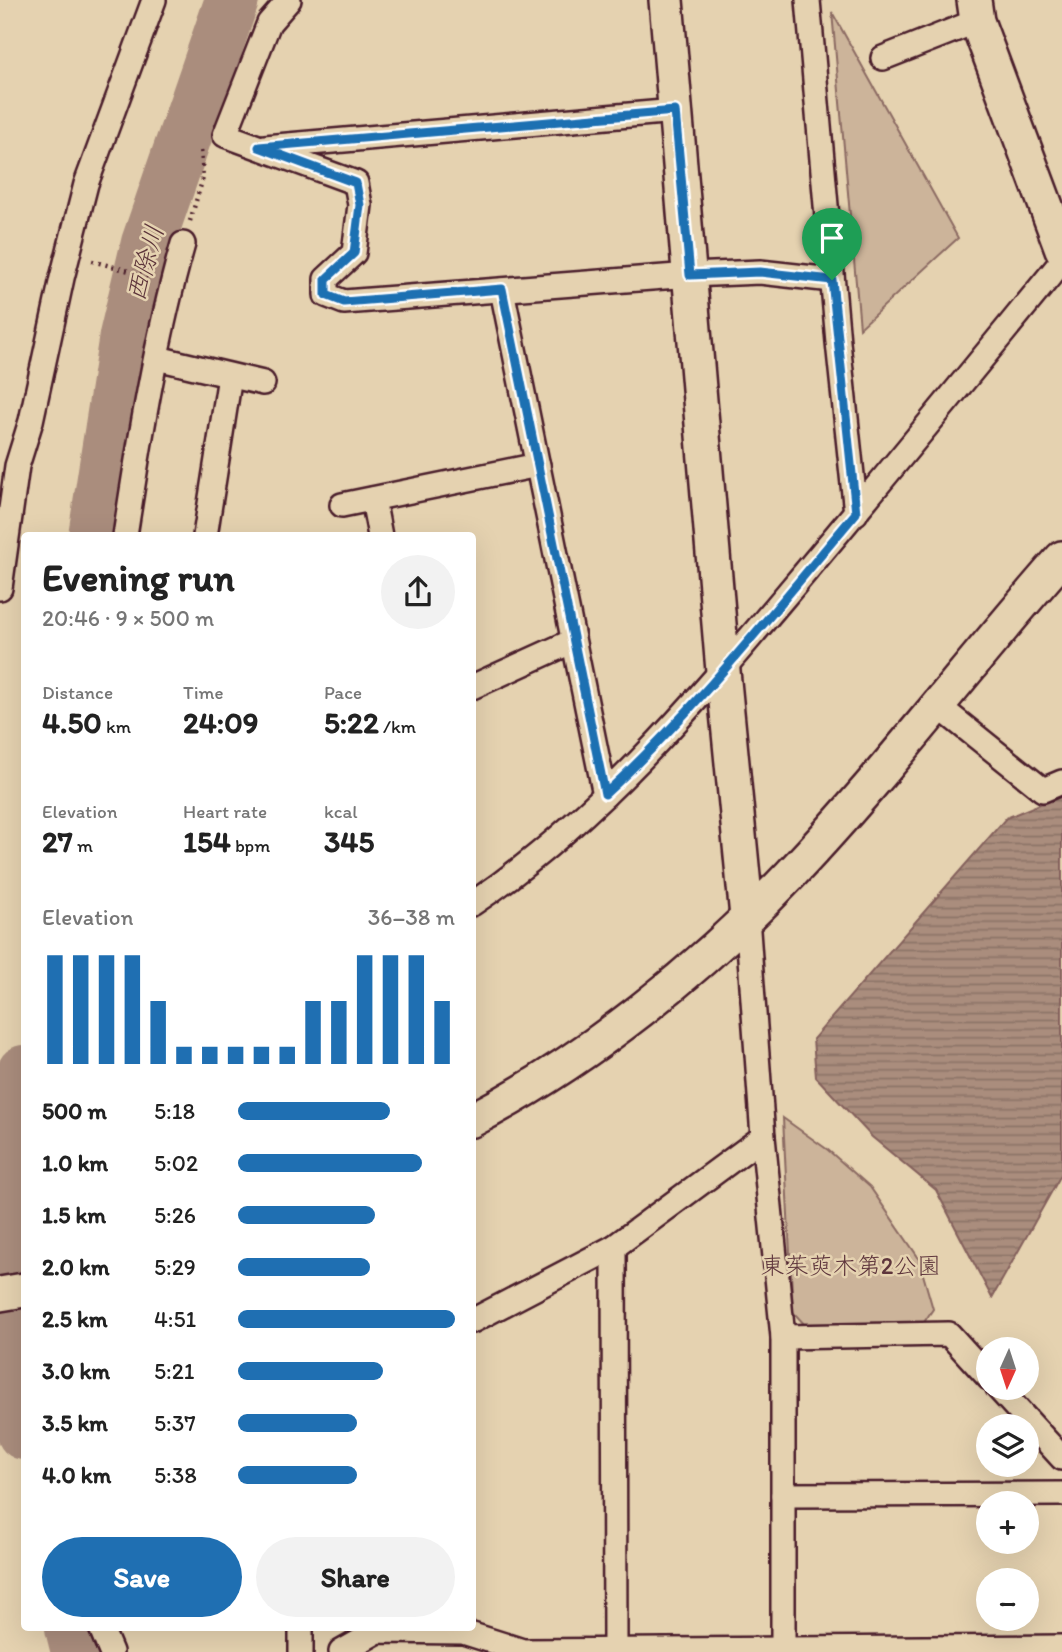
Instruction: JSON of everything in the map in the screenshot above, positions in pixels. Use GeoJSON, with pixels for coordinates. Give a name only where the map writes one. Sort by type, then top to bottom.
{"type":"FeatureCollection","features":[{"type":"Feature","properties":{"kind":"street"},"geometry":{"type":"LineString","coordinates":[[0,588],[17,466],[31,421],[86,184],[154,0]]}},
{"type":"Feature","properties":{"kind":"street"},"geometry":{"type":"LineString","coordinates":[[289,0],[269,23],[225,135],[356,183],[360,205],[354,253],[326,279],[326,295],[344,302],[760,272],[832,280]]}},
{"type":"Feature","properties":{"kind":"street"},"geometry":{"type":"LineString","coordinates":[[666,0],[723,671],[747,917],[763,1138],[783,1337],[783,1650]]}},
{"type":"Feature","properties":{"kind":"street"},"geometry":{"type":"LineString","coordinates":[[808,0],[832,280],[856,513]]}},
{"type":"Feature","properties":{"kind":"street"},"geometry":{"type":"LineString","coordinates":[[883,58],[976,11],[1062,249]]}},
{"type":"Feature","properties":{"kind":"street"},"geometry":{"type":"LineString","coordinates":[[259,147],[675,111]]}},
{"type":"Feature","properties":{"kind":"street"},"geometry":{"type":"LineString","coordinates":[[126,532],[139,444],[172,282],[183,244]]}},
{"type":"Feature","properties":{"kind":"street"},"geometry":{"type":"LineString","coordinates":[[476,901],[560,836],[648,754],[723,671],[856,513],[1062,261]]}},
{"type":"Feature","properties":{"kind":"street"},"geometry":{"type":"LineString","coordinates":[[502,289],[605,794]]}},
{"type":"Feature","properties":{"kind":"street"},"geometry":{"type":"LineString","coordinates":[[157,358],[263,383]]}},
{"type":"Feature","properties":{"kind":"street"},"geometry":{"type":"LineString","coordinates":[[206,532],[230,376]]}},
{"type":"Feature","properties":{"kind":"street"},"geometry":{"type":"LineString","coordinates":[[342,505],[538,465]]}},
{"type":"Feature","properties":{"kind":"street"},"geometry":{"type":"LineString","coordinates":[[373,499],[379,532]]}},
{"type":"Feature","properties":{"kind":"street"},"geometry":{"type":"LineString","coordinates":[[476,1118],[550,1074],[622,1024],[697,965],[789,876],[1062,558]]}},
{"type":"Feature","properties":{"kind":"street"},"geometry":{"type":"LineString","coordinates":[[476,685],[573,641]]}},
{"type":"Feature","properties":{"kind":"street"},"geometry":{"type":"LineString","coordinates":[[937,705],[1043,790],[1062,782]]}},
{"type":"Feature","properties":{"kind":"street"},"geometry":{"type":"LineString","coordinates":[[476,1319],[614,1247],[763,1138]]}},
{"type":"Feature","properties":{"kind":"street"},"geometry":{"type":"LineString","coordinates":[[614,1247],[615,1650]]}},
{"type":"Feature","properties":{"kind":"street"},"geometry":{"type":"LineString","coordinates":[[0,1294],[21,1290]]}},
{"type":"Feature","properties":{"kind":"street"},"geometry":{"type":"LineString","coordinates":[[783,1337],[949,1334],[976,1364]]}},
{"type":"Feature","properties":{"kind":"street"},"geometry":{"type":"LineString","coordinates":[[1009,1400],[1062,1458]]}},
{"type":"Feature","properties":{"kind":"street"},"geometry":{"type":"LineString","coordinates":[[783,1495],[1062,1494]]}},
{"type":"Feature","properties":{"kind":"street"},"geometry":{"type":"LineString","coordinates":[[102,1631],[111,1652]]}},
{"type":"Feature","properties":{"kind":"street"},"geometry":{"type":"LineString","coordinates":[[301,1631],[301,1652]]}},
{"type":"Feature","properties":{"kind":"street"},"geometry":{"type":"LineString","coordinates":[[341,1652],[378,1632],[420,1631]]}},
{"type":"Feature","properties":{"kind":"street"},"geometry":{"type":"LineString","coordinates":[[466,1631],[523,1652],[1062,1647]]}},
{"type":"Feature","properties":{"kind":"path"},"geometry":{"type":"LineString","coordinates":[[80,257],[155,278]]}},
{"type":"Feature","properties":{"kind":"green space"},"geometry":{"type":"Polygon","coordinates":[[[832,12],[958,238],[860,328],[832,12]]]}},
{"type":"Feature","properties":{"kind":"green space","name":"東茱萸木第2公園"},"geometry":{"type":"Polygon","coordinates":[[[783,1118],[828,1150],[870,1187],[918,1257],[933,1309],[922,1325],[806,1326],[793,1312],[783,1118]]]}},
{"type":"Feature","properties":{"kind":"shaded area"},"geometry":{"type":"Polygon","coordinates":[[[1062,795],[1062,1173],[992,1298],[936,1190],[872,1137],[816,1077],[813,1039],[1006,818],[1062,795]]]}},
{"type":"Feature","properties":{"kind":"waterway","name":"西除川"},"geometry":{"type":"LineString","coordinates":[[96,532],[126,336],[148,243],[232,0]]}},
{"type":"Feature","properties":{"kind":"waterway","name":"西除川"},"geometry":{"type":"LineString","coordinates":[[21,1107],[9,1248],[15,1323],[16,1394],[21,1418]]}},
{"type":"Feature","properties":{"kind":"waterway","name":"西除川"},"geometry":{"type":"LineString","coordinates":[[73,1631],[78,1652]]}},
{"type":"Feature","properties":{"kind":"route"},"geometry":{"type":"LineString","coordinates":[[675,111],[690,275],[760,272],[832,280],[856,513],[723,671],[648,754],[605,794],[502,289],[344,302],[326,295],[326,279],[354,253],[360,205],[356,183],[259,147],[675,111]]}}]}
